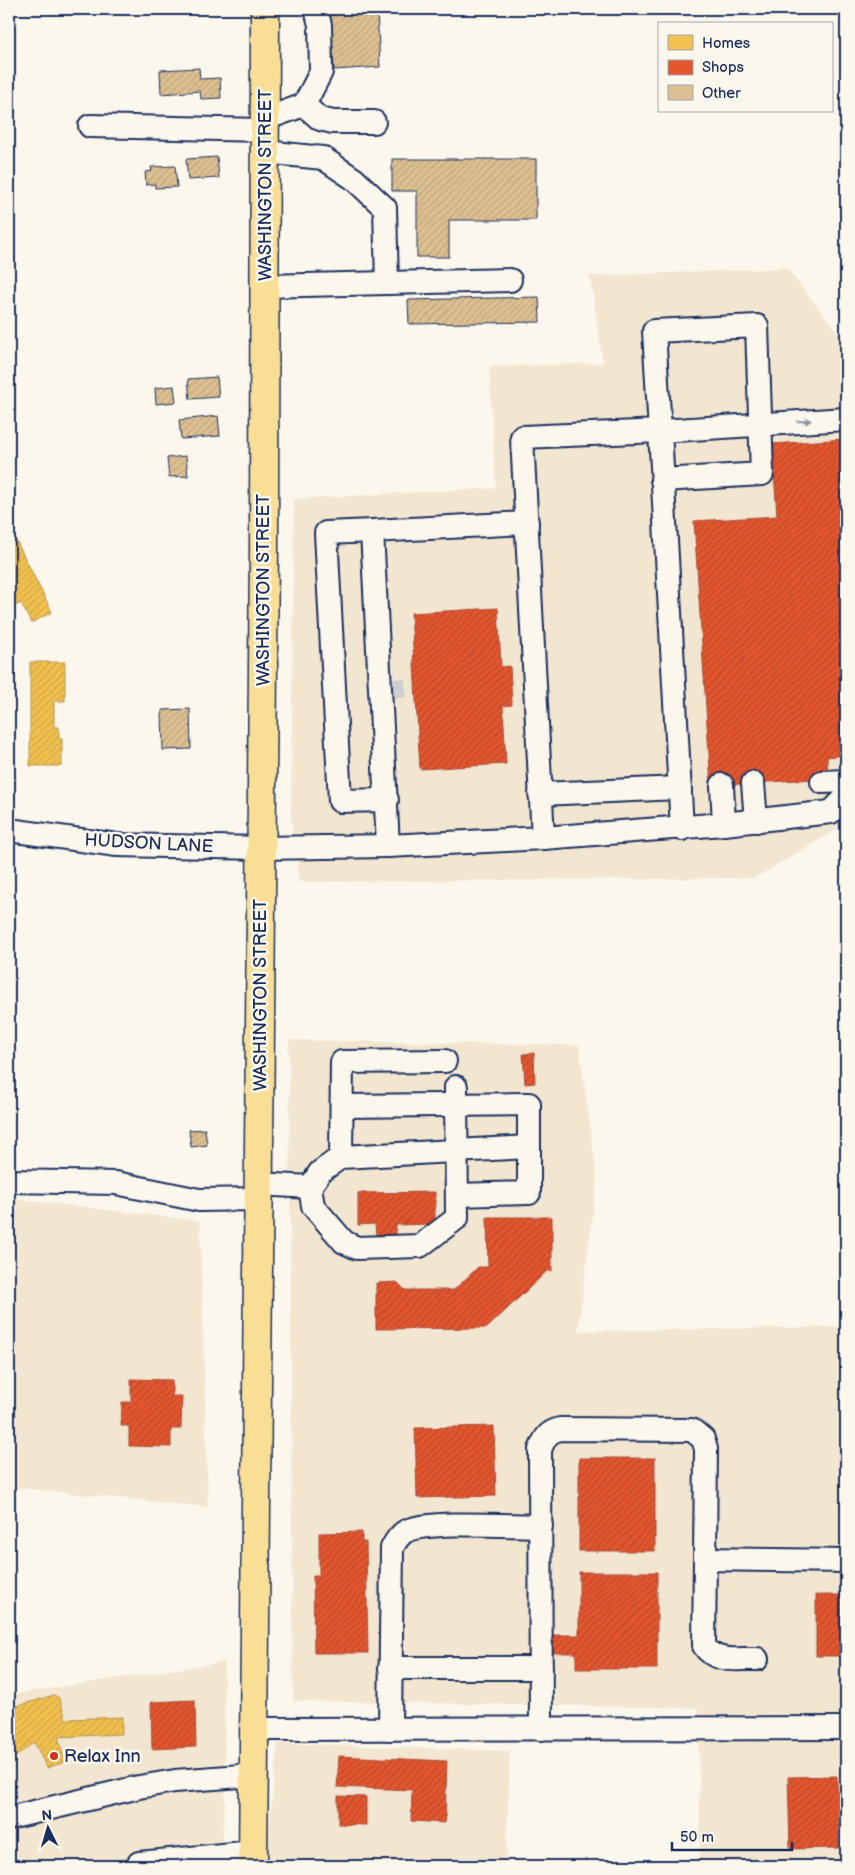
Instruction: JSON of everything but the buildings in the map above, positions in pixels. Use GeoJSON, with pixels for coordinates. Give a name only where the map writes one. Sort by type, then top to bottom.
{"type":"FeatureCollection","features":[{"type":"Feature","properties":{"kind":"main road","name":"WASHINGTON STREET"},"geometry":{"type":"LineString","coordinates":[[253,1859],[259,1185],[265,9]]}},
{"type":"Feature","properties":{"kind":"street"},"geometry":{"type":"LineString","coordinates":[[265,134],[304,105],[321,72],[320,25],[316,9]]}},
{"type":"Feature","properties":{"kind":"street"},"geometry":{"type":"LineString","coordinates":[[304,105],[320,119],[333,122],[374,122]]}},
{"type":"Feature","properties":{"kind":"street"},"geometry":{"type":"LineString","coordinates":[[90,126],[265,134],[323,158],[354,179],[385,208],[387,283]]}},
{"type":"Feature","properties":{"kind":"street"},"geometry":{"type":"LineString","coordinates":[[264,286],[510,280]]}},
{"type":"Feature","properties":{"kind":"street"},"geometry":{"type":"LineString","coordinates":[[662,480],[762,474],[757,326],[654,331],[660,431],[662,480],[682,829]]}},
{"type":"Feature","properties":{"kind":"street"},"geometry":{"type":"LineString","coordinates":[[544,838],[540,794],[522,437],[660,431],[846,418]]}},
{"type":"Feature","properties":{"kind":"street"},"geometry":{"type":"LineString","coordinates":[[387,800],[340,802],[326,533],[527,523]]}},
{"type":"Feature","properties":{"kind":"street"},"geometry":{"type":"LineString","coordinates":[[372,531],[388,846]]}},
{"type":"Feature","properties":{"kind":"street"},"geometry":{"type":"LineString","coordinates":[[379,653],[393,673],[394,688],[395,707],[383,729]]}},
{"type":"Feature","properties":{"kind":"street"},"geometry":{"type":"LineString","coordinates":[[822,782],[846,781]]}},
{"type":"Feature","properties":{"kind":"street"},"geometry":{"type":"LineString","coordinates":[[753,783],[756,820]]}},
{"type":"Feature","properties":{"kind":"street"},"geometry":{"type":"LineString","coordinates":[[722,785],[724,824]]}},
{"type":"Feature","properties":{"kind":"street"},"geometry":{"type":"LineString","coordinates":[[540,794],[680,788]]}},
{"type":"Feature","properties":{"kind":"street","name":"HUDSON LANE"},"geometry":{"type":"LineString","coordinates":[[9,830],[117,845],[261,848],[388,846],[682,829],[831,812],[846,797]]}},
{"type":"Feature","properties":{"kind":"street"},"geometry":{"type":"LineString","coordinates":[[341,1157],[342,1062],[445,1061]]}},
{"type":"Feature","properties":{"kind":"street"},"geometry":{"type":"LineString","coordinates":[[342,1106],[456,1096],[529,1104],[529,1193],[457,1195]]}},
{"type":"Feature","properties":{"kind":"street"},"geometry":{"type":"LineString","coordinates":[[456,1096],[456,1151],[457,1218],[420,1246],[357,1248],[344,1242],[313,1206],[310,1187],[320,1172],[341,1157],[456,1151],[529,1147]]}},
{"type":"Feature","properties":{"kind":"street"},"geometry":{"type":"LineString","coordinates":[[9,1180],[116,1183],[198,1200],[259,1185],[310,1187]]}},
{"type":"Feature","properties":{"kind":"street"},"geometry":{"type":"LineString","coordinates":[[541,1729],[540,1450],[544,1438],[551,1431],[560,1429],[692,1430],[703,1439],[706,1449],[704,1646],[716,1658],[757,1659]]}},
{"type":"Feature","properties":{"kind":"street"},"geometry":{"type":"LineString","coordinates":[[390,1729],[392,1548],[398,1538],[406,1531],[428,1526],[541,1526]]}},
{"type":"Feature","properties":{"kind":"street"},"geometry":{"type":"LineString","coordinates":[[705,1559],[846,1561]]}},
{"type":"Feature","properties":{"kind":"street"},"geometry":{"type":"LineString","coordinates":[[390,1668],[541,1668]]}},
{"type":"Feature","properties":{"kind":"street"},"geometry":{"type":"LineString","coordinates":[[255,1729],[846,1728]]}},
{"type":"Feature","properties":{"kind":"street"},"geometry":{"type":"LineString","coordinates":[[9,1818],[139,1787],[175,1781],[254,1776]]}},
{"type":"Feature","properties":{"kind":"street"},"geometry":{"type":"LineString","coordinates":[[139,1866],[139,1863],[253,1859]]}},
{"type":"Feature","properties":{"kind":"shaded area"},"geometry":{"type":"Polygon","coordinates":[[[786,268],[846,342],[846,824],[755,878],[299,882],[291,817],[294,499],[496,488],[489,367],[603,363],[590,276],[786,268]]]}},
{"type":"Feature","properties":{"kind":"shaded area"},"geometry":{"type":"Polygon","coordinates":[[[289,1040],[579,1045],[597,1178],[578,1331],[846,1327],[846,1866],[700,1866],[698,1708],[293,1701],[289,1040]]]}},
{"type":"Feature","properties":{"kind":"shaded area"},"geometry":{"type":"Polygon","coordinates":[[[9,1198],[200,1221],[208,1507],[9,1487],[9,1198]]]}},
{"type":"Feature","properties":{"kind":"shaded area"},"geometry":{"type":"Polygon","coordinates":[[[224,1662],[225,1797],[221,1866],[9,1866],[9,1695],[224,1662]]]}},
{"type":"Feature","properties":{"kind":"shaded area"},"geometry":{"type":"Polygon","coordinates":[[[278,1743],[510,1751],[506,1866],[265,1866],[278,1743]]]}},
{"type":"Feature","properties":{"kind":"tunnel"},"geometry":{"type":"LineString","coordinates":[[394,679],[395,698]]}},
{"type":"Feature","properties":{"kind":"place","name":"Relax Inn"},"geometry":{"type":"Point","coordinates":[54,1756]}}]}
